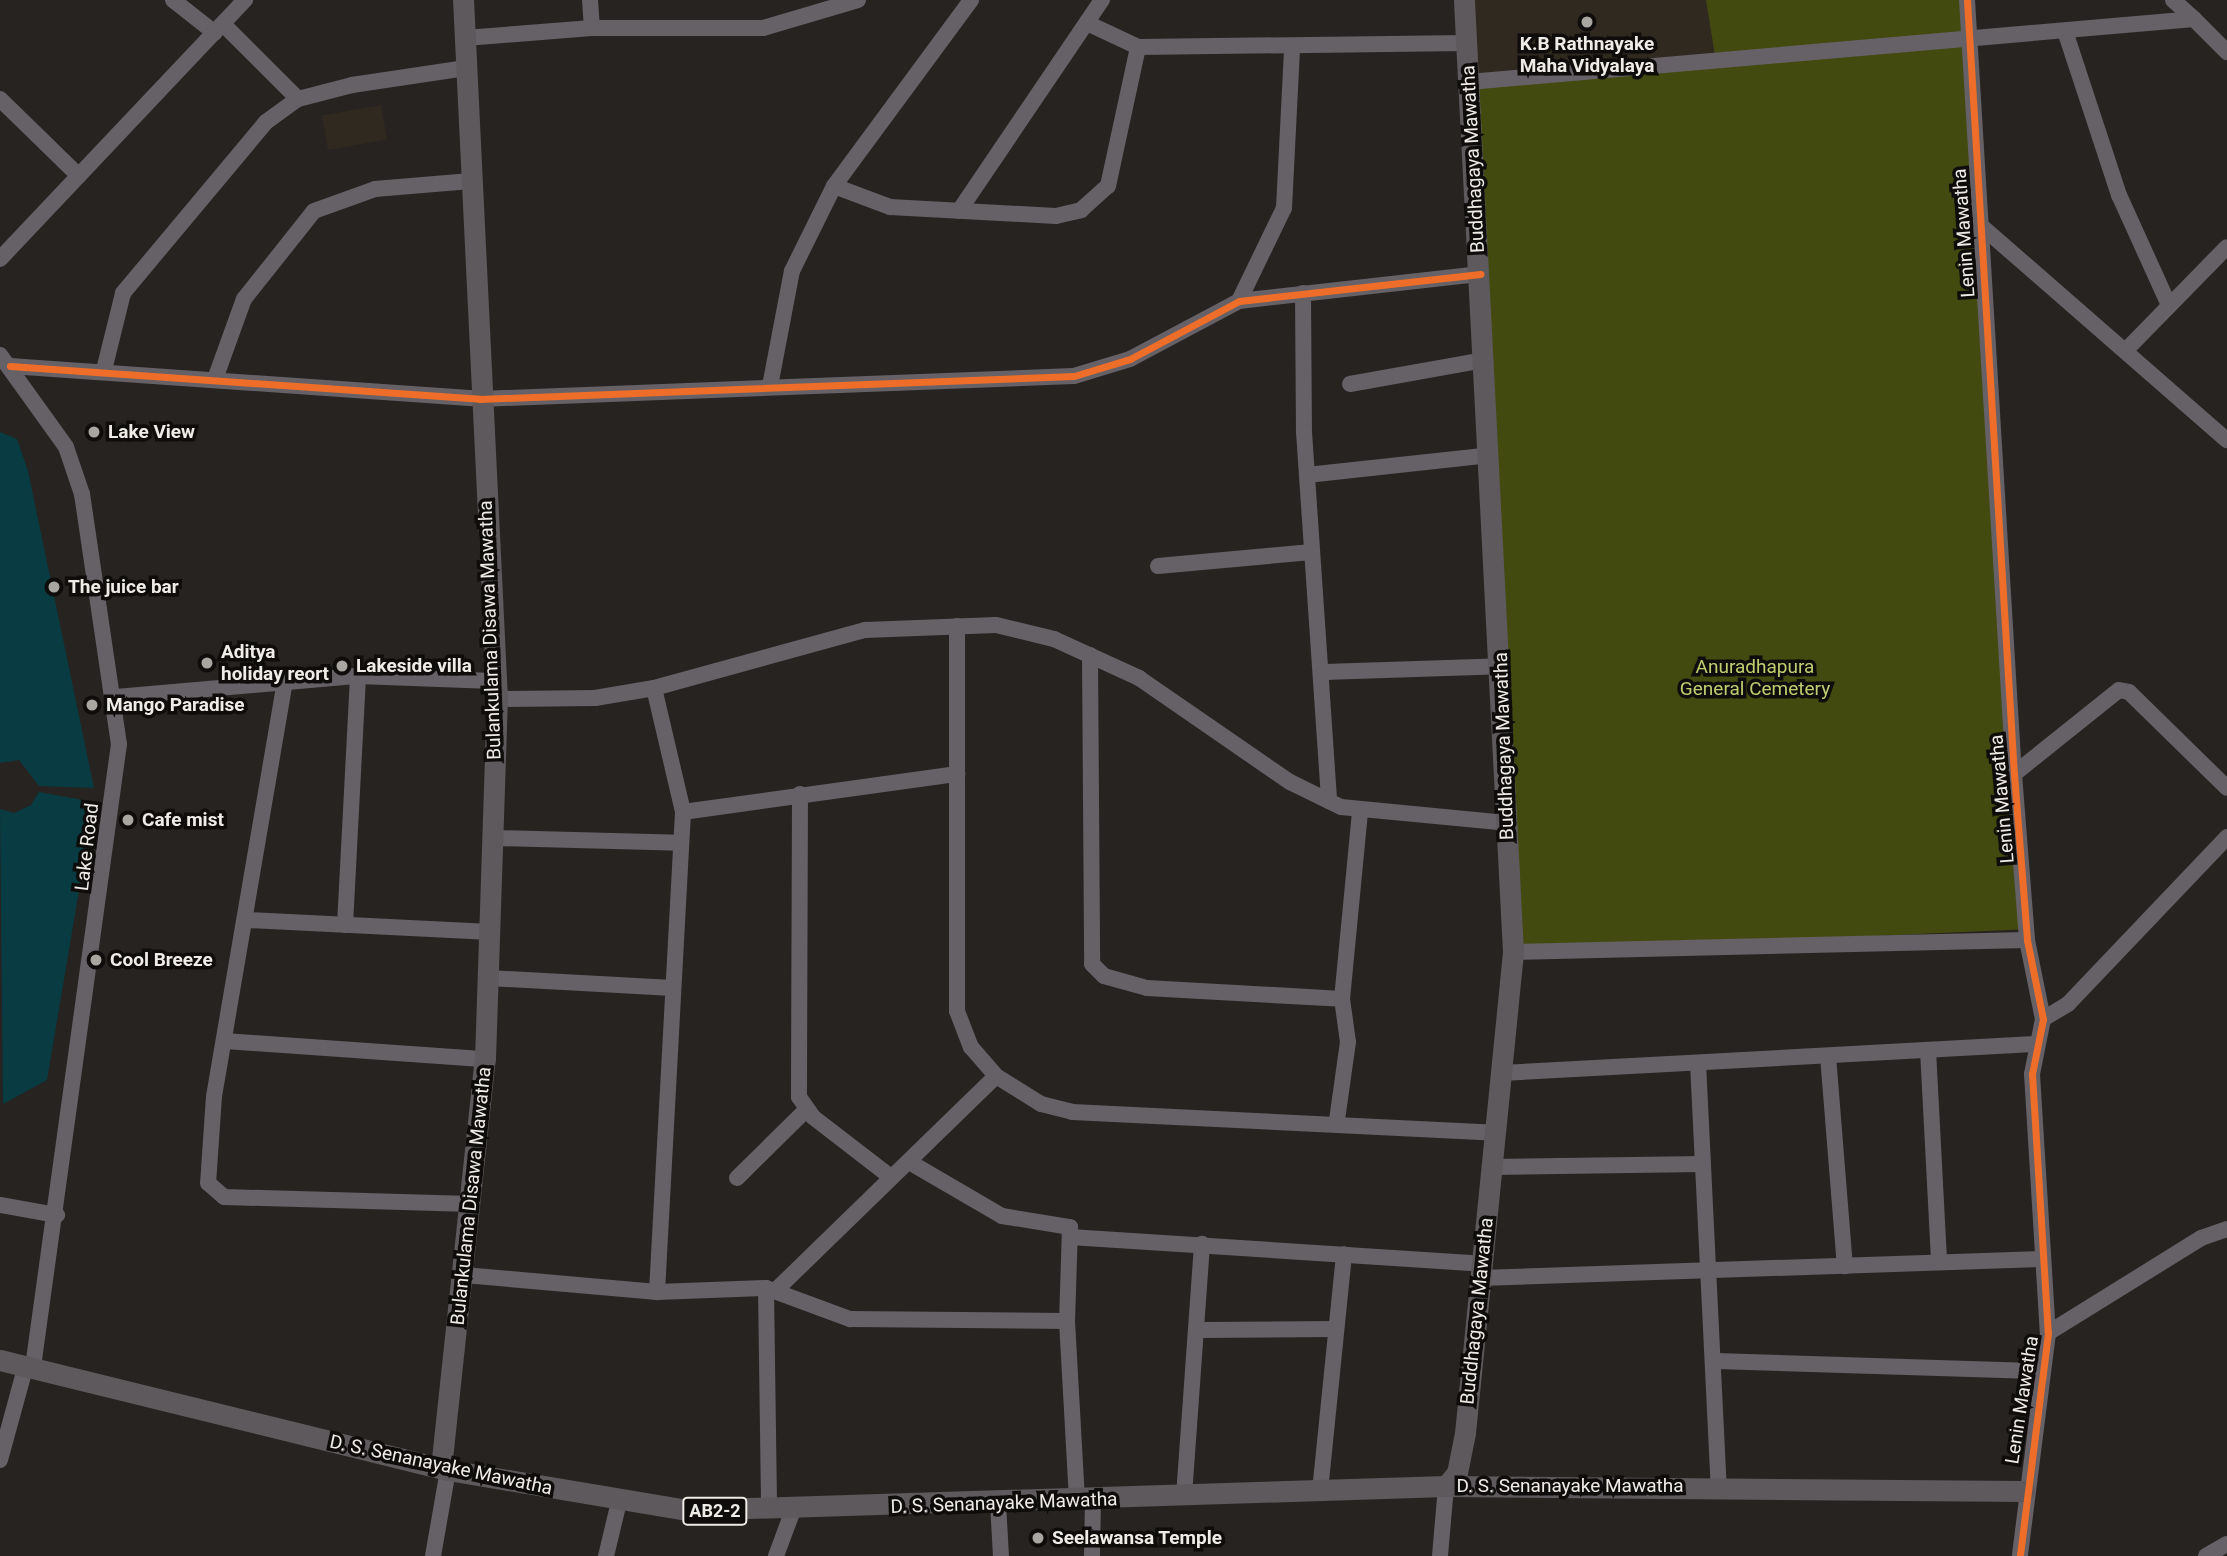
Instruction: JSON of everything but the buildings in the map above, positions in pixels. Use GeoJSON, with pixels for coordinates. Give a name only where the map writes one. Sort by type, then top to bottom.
{"type":"FeatureCollection","features":[{"type":"Feature","properties":{"kind":"main road","name":"Bulankulama Disawa Mawatha"},"geometry":{"type":"LineString","coordinates":[[445,1469],[485,1059],[494,838],[495,690],[463,0]]}},
{"type":"Feature","properties":{"kind":"main road","name":"Buddhagaya Mawatha"},"geometry":{"type":"LineString","coordinates":[[1446,1486],[1461,1461],[1513,952],[1501,666],[1464,0]]}},
{"type":"Feature","properties":{"kind":"main road","name":"D. S. Senanayake Mawatha"},"geometry":{"type":"LineString","coordinates":[[0,1360],[445,1469],[619,1502],[793,1510],[1446,1486],[1719,1486],[2024,1491]]}},
{"type":"Feature","properties":{"kind":"street"},"geometry":{"type":"LineString","coordinates":[[173,0],[219,28],[298,99]]}},
{"type":"Feature","properties":{"kind":"street"},"geometry":{"type":"LineString","coordinates":[[0,259],[245,0]]}},
{"type":"Feature","properties":{"kind":"street"},"geometry":{"type":"LineString","coordinates":[[590,0],[592,28]]}},
{"type":"Feature","properties":{"kind":"street"},"geometry":{"type":"LineString","coordinates":[[465,38],[592,28],[763,28],[858,0]]}},
{"type":"Feature","properties":{"kind":"street"},"geometry":{"type":"LineString","coordinates":[[770,386],[792,271],[834,186],[971,0]]}},
{"type":"Feature","properties":{"kind":"street"},"geometry":{"type":"LineString","coordinates":[[959,211],[1102,0]]}},
{"type":"Feature","properties":{"kind":"street","name":"Lenin Mawatha"},"geometry":{"type":"LineString","coordinates":[[1967,0],[2014,774],[2027,940],[2043,1019],[2035,1044],[2042,1259],[2048,1333],[2040,1371],[2024,1491],[2020,1556]]}},
{"type":"Feature","properties":{"kind":"street"},"geometry":{"type":"LineString","coordinates":[[2173,0],[2227,52]]}},
{"type":"Feature","properties":{"kind":"street"},"geometry":{"type":"LineString","coordinates":[[1469,82],[1968,35],[2065,31],[2194,19]]}},
{"type":"Feature","properties":{"kind":"street"},"geometry":{"type":"LineString","coordinates":[[1087,23],[1138,47],[1292,50],[1467,43]]}},
{"type":"Feature","properties":{"kind":"street"},"geometry":{"type":"LineString","coordinates":[[2065,31],[2119,195],[2169,305]]}},
{"type":"Feature","properties":{"kind":"street"},"geometry":{"type":"LineString","coordinates":[[834,186],[890,207],[1056,216],[1096,199],[1108,186],[1138,47]]}},
{"type":"Feature","properties":{"kind":"street"},"geometry":{"type":"LineString","coordinates":[[1239,301],[1284,208],[1292,50]]}},
{"type":"Feature","properties":{"kind":"street"},"geometry":{"type":"LineString","coordinates":[[104,370],[123,293],[239,151],[298,99],[466,68]]}},
{"type":"Feature","properties":{"kind":"street"},"geometry":{"type":"LineString","coordinates":[[0,99],[79,176]]}},
{"type":"Feature","properties":{"kind":"street"},"geometry":{"type":"LineString","coordinates":[[215,379],[244,299],[314,211],[374,189],[471,181]]}},
{"type":"Feature","properties":{"kind":"street"},"geometry":{"type":"LineString","coordinates":[[1979,223],[2128,348],[2227,440]]}},
{"type":"Feature","properties":{"kind":"street"},"geometry":{"type":"LineString","coordinates":[[2128,348],[2227,247]]}},
{"type":"Feature","properties":{"kind":"street"},"geometry":{"type":"LineString","coordinates":[[5,361],[480,399],[1074,376],[1130,359],[1239,301],[1480,274]]}},
{"type":"Feature","properties":{"kind":"street"},"geometry":{"type":"LineString","coordinates":[[1303,293],[1307,475],[1311,552],[1324,672],[1329,801]]}},
{"type":"Feature","properties":{"kind":"street"},"geometry":{"type":"LineString","coordinates":[[1350,384],[1485,360]]}},
{"type":"Feature","properties":{"kind":"street","name":"Lake Road"},"geometry":{"type":"LineString","coordinates":[[0,1460],[29,1366],[57,1215],[107,861],[120,744],[116,697],[82,494],[66,447],[5,361]]}},
{"type":"Feature","properties":{"kind":"street"},"geometry":{"type":"LineString","coordinates":[[1307,475],[1490,454]]}},
{"type":"Feature","properties":{"kind":"street"},"geometry":{"type":"LineString","coordinates":[[1158,566],[1311,552]]}},
{"type":"Feature","properties":{"kind":"street"},"geometry":{"type":"LineString","coordinates":[[116,697],[358,676],[596,698],[654,688],[865,630],[957,626],[1026,629],[1139,678],[1290,782],[1329,801],[1360,813],[1506,823]]}},
{"type":"Feature","properties":{"kind":"street"},"geometry":{"type":"LineString","coordinates":[[957,626],[957,1012],[971,1047],[996,1076],[1041,1104],[1072,1112],[1337,1120],[1496,1133]]}},
{"type":"Feature","properties":{"kind":"street"},"geometry":{"type":"LineString","coordinates":[[1090,655],[1092,964],[1104,976],[1147,989],[1342,999]]}},
{"type":"Feature","properties":{"kind":"street"},"geometry":{"type":"LineString","coordinates":[[1324,672],[1501,666]]}},
{"type":"Feature","properties":{"kind":"street"},"geometry":{"type":"LineString","coordinates":[[345,925],[358,676]]}},
{"type":"Feature","properties":{"kind":"street"},"geometry":{"type":"LineString","coordinates":[[285,681],[247,920],[214,1096],[208,1183],[213,1193],[471,1204]]}},
{"type":"Feature","properties":{"kind":"street"},"geometry":{"type":"LineString","coordinates":[[654,688],[683,812],[657,1292]]}},
{"type":"Feature","properties":{"kind":"street"},"geometry":{"type":"LineString","coordinates":[[2014,774],[2119,690],[2129,692],[2227,788]]}},
{"type":"Feature","properties":{"kind":"street"},"geometry":{"type":"LineString","coordinates":[[683,812],[957,774]]}},
{"type":"Feature","properties":{"kind":"street"},"geometry":{"type":"LineString","coordinates":[[800,794],[798,1076],[806,1111],[891,1177]]}},
{"type":"Feature","properties":{"kind":"street"},"geometry":{"type":"LineString","coordinates":[[1337,1120],[1348,1042],[1342,999],[1360,813]]}},
{"type":"Feature","properties":{"kind":"street"},"geometry":{"type":"LineString","coordinates":[[2043,1019],[2068,1004],[2227,837]]}},
{"type":"Feature","properties":{"kind":"street"},"geometry":{"type":"LineString","coordinates":[[494,838],[680,843]]}},
{"type":"Feature","properties":{"kind":"street"},"geometry":{"type":"LineString","coordinates":[[247,920],[491,932]]}},
{"type":"Feature","properties":{"kind":"street"},"geometry":{"type":"LineString","coordinates":[[1513,952],[2027,940]]}},
{"type":"Feature","properties":{"kind":"street"},"geometry":{"type":"LineString","coordinates":[[488,978],[673,988]]}},
{"type":"Feature","properties":{"kind":"street"},"geometry":{"type":"LineString","coordinates":[[225,1041],[485,1059]]}},
{"type":"Feature","properties":{"kind":"street"},"geometry":{"type":"LineString","coordinates":[[1502,1073],[2035,1044]]}},
{"type":"Feature","properties":{"kind":"street"},"geometry":{"type":"LineString","coordinates":[[1928,1050],[1939,1262]]}},
{"type":"Feature","properties":{"kind":"street"},"geometry":{"type":"LineString","coordinates":[[1828,1056],[1845,1266]]}},
{"type":"Feature","properties":{"kind":"street"},"geometry":{"type":"LineString","coordinates":[[1698,1063],[1712,1270],[1719,1486]]}},
{"type":"Feature","properties":{"kind":"street"},"geometry":{"type":"LineString","coordinates":[[769,1510],[771,1289],[891,1177],[911,1163],[996,1076]]}},
{"type":"Feature","properties":{"kind":"street"},"geometry":{"type":"LineString","coordinates":[[737,1178],[806,1111]]}},
{"type":"Feature","properties":{"kind":"street"},"geometry":{"type":"LineString","coordinates":[[911,1163],[1002,1216],[1070,1227],[1067,1321],[1091,1556]]}},
{"type":"Feature","properties":{"kind":"street"},"geometry":{"type":"LineString","coordinates":[[1492,1167],[1703,1164]]}},
{"type":"Feature","properties":{"kind":"street"},"geometry":{"type":"LineString","coordinates":[[0,1205],[57,1215]]}},
{"type":"Feature","properties":{"kind":"street"},"geometry":{"type":"LineString","coordinates":[[2048,1333],[2202,1238],[2227,1229]]}},
{"type":"Feature","properties":{"kind":"street"},"geometry":{"type":"LineString","coordinates":[[1070,1237],[1344,1254],[1481,1271],[1712,1270],[2042,1259]]}},
{"type":"Feature","properties":{"kind":"street"},"geometry":{"type":"LineString","coordinates":[[1184,1496],[1198,1330],[1202,1244]]}},
{"type":"Feature","properties":{"kind":"street"},"geometry":{"type":"LineString","coordinates":[[1320,1491],[1344,1254]]}},
{"type":"Feature","properties":{"kind":"street"},"geometry":{"type":"LineString","coordinates":[[464,1275],[657,1292],[771,1289],[850,1319],[1067,1321]]}},
{"type":"Feature","properties":{"kind":"street"},"geometry":{"type":"LineString","coordinates":[[1198,1330],[1335,1329]]}},
{"type":"Feature","properties":{"kind":"street"},"geometry":{"type":"LineString","coordinates":[[1716,1361],[2040,1371]]}},
{"type":"Feature","properties":{"kind":"street"},"geometry":{"type":"LineString","coordinates":[[433,1556],[445,1469]]}},
{"type":"Feature","properties":{"kind":"street"},"geometry":{"type":"LineString","coordinates":[[1440,1556],[1446,1486]]}},
{"type":"Feature","properties":{"kind":"street"},"geometry":{"type":"LineString","coordinates":[[606,1556],[619,1502]]}},
{"type":"Feature","properties":{"kind":"street"},"geometry":{"type":"LineString","coordinates":[[998,1503],[1001,1556]]}},
{"type":"Feature","properties":{"kind":"street"},"geometry":{"type":"LineString","coordinates":[[776,1556],[793,1510]]}},
{"type":"Feature","properties":{"kind":"street"},"geometry":{"type":"LineString","coordinates":[[2206,1556],[2227,1544]]}},
{"type":"Feature","properties":{"kind":"shaded area","name":"K.B Rathnayake Maha Vidyalaya"},"geometry":{"type":"Polygon","coordinates":[[[1464,0],[1706,0],[1715,57],[1469,82],[1464,0]]]}},
{"type":"Feature","properties":{"kind":"shaded area"},"geometry":{"type":"Polygon","coordinates":[[[381,105],[387,139],[328,150],[322,115],[381,105]]]}},
{"type":"Feature","properties":{"kind":"green space","name":"Anuradhapura General Cemetery"},"geometry":{"type":"Polygon","coordinates":[[[1706,0],[1969,0],[2031,929],[1513,952],[1469,82],[1715,56],[1706,0]]]}},
{"type":"Feature","properties":{"kind":"water"},"geometry":{"type":"Polygon","coordinates":[[[0,432],[17,439],[28,471],[94,788],[39,786],[19,760],[0,763],[0,432]]]}},
{"type":"Feature","properties":{"kind":"water"},"geometry":{"type":"Polygon","coordinates":[[[39,792],[94,802],[47,1080],[3,1104],[0,809],[14,813],[31,805],[39,792]]]}},
{"type":"Feature","properties":{"kind":"cycle path"},"geometry":{"type":"LineString","coordinates":[[1967,0],[2014,774],[2027,940],[2043,1019],[2032,1074],[2048,1333],[2020,1556]]}},
{"type":"Feature","properties":{"kind":"cycle path"},"geometry":{"type":"LineString","coordinates":[[10,366],[480,399],[1074,376],[1130,359],[1239,301],[1480,274]]}},
{"type":"Feature","properties":{"kind":"place","name":"K.B Rathnayake Maha Vidyalaya"},"geometry":{"type":"Point","coordinates":[1587,22]}},
{"type":"Feature","properties":{"kind":"place","name":"Lake View"},"geometry":{"type":"Point","coordinates":[94,432]}},
{"type":"Feature","properties":{"kind":"place","name":"The juice bar"},"geometry":{"type":"Point","coordinates":[54,587]}},
{"type":"Feature","properties":{"kind":"place","name":"Aditya holiday reort"},"geometry":{"type":"Point","coordinates":[207,663]}},
{"type":"Feature","properties":{"kind":"place","name":"Lakeside villa"},"geometry":{"type":"Point","coordinates":[342,666]}},
{"type":"Feature","properties":{"kind":"place","name":"Mango Paradise"},"geometry":{"type":"Point","coordinates":[92,705]}},
{"type":"Feature","properties":{"kind":"place","name":"Cafe mist"},"geometry":{"type":"Point","coordinates":[128,820]}},
{"type":"Feature","properties":{"kind":"place","name":"Cool Breeze"},"geometry":{"type":"Point","coordinates":[96,960]}},
{"type":"Feature","properties":{"kind":"place","name":"Seelawansa Temple"},"geometry":{"type":"Point","coordinates":[1038,1538]}}]}
